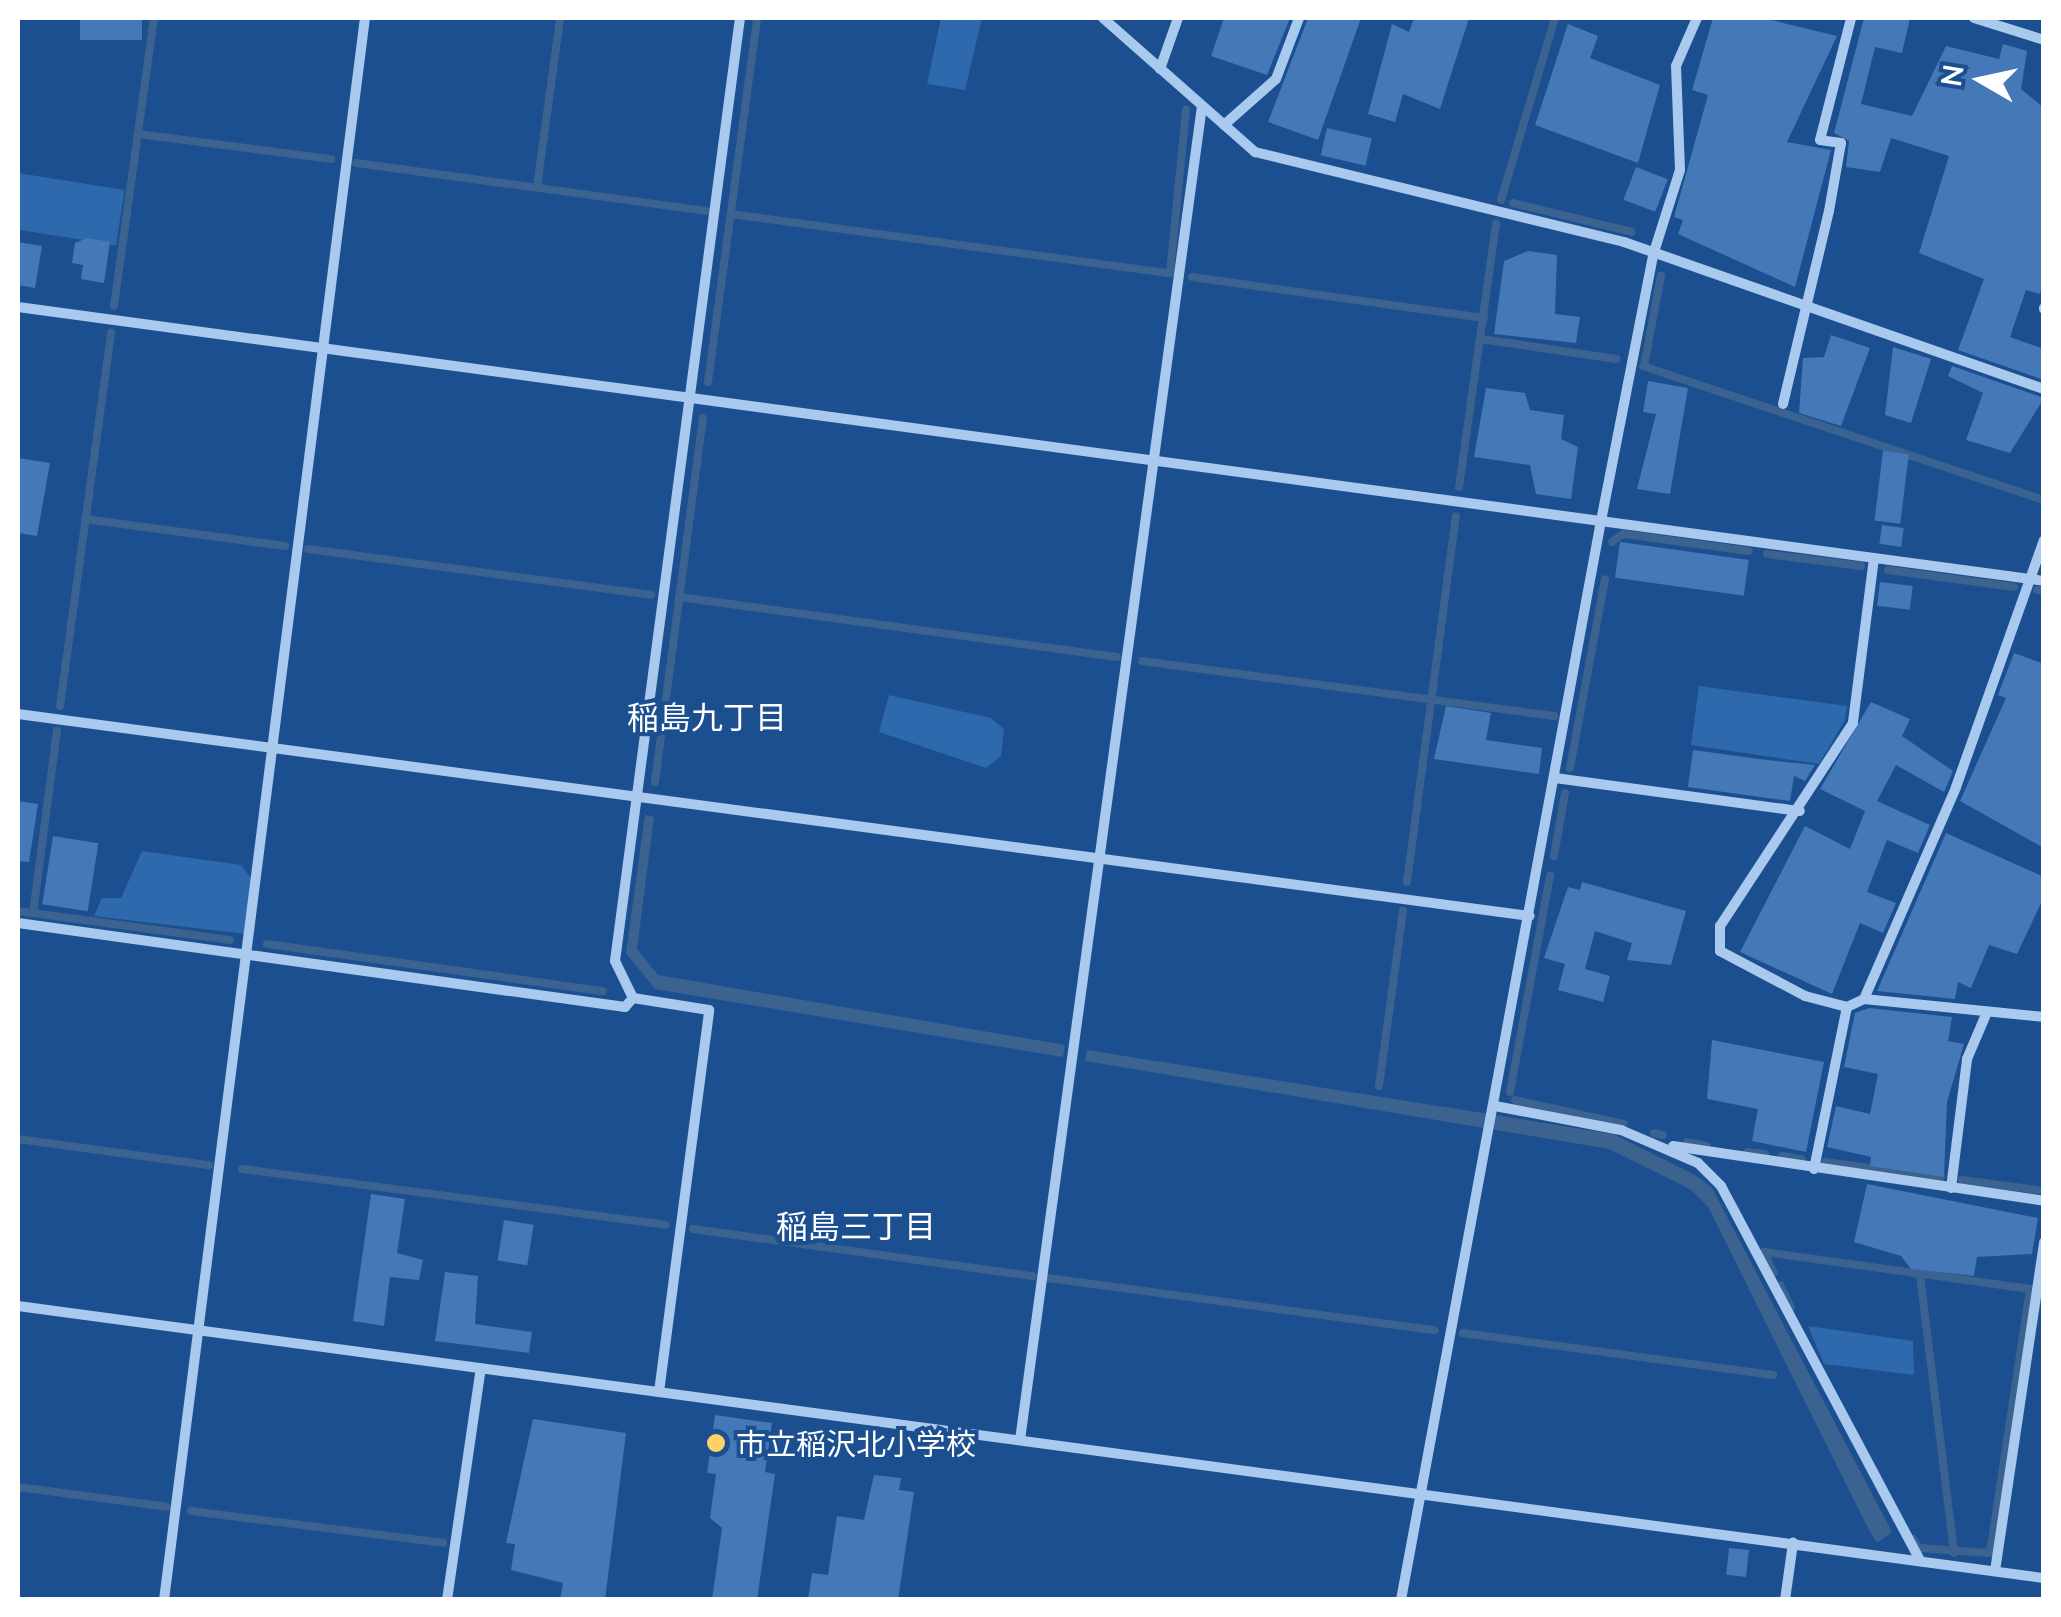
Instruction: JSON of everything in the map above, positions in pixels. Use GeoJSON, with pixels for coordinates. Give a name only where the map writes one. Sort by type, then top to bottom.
{"type":"FeatureCollection","features":[{"type":"Feature","properties":{"kind":"street"},"geometry":{"type":"LineString","coordinates":[[164,1600],[250,953],[320,348],[364,18]]}},
{"type":"Feature","properties":{"kind":"street"},"geometry":{"type":"LineString","coordinates":[[633,998],[614,961],[740,18]]}},
{"type":"Feature","properties":{"kind":"street"},"geometry":{"type":"LineString","coordinates":[[1103,18],[1224,126],[1272,157],[1654,252],[2044,390]]}},
{"type":"Feature","properties":{"kind":"street"},"geometry":{"type":"LineString","coordinates":[[1160,68],[1178,18]]}},
{"type":"Feature","properties":{"kind":"street"},"geometry":{"type":"LineString","coordinates":[[1224,126],[1276,78],[1299,18]]}},
{"type":"Feature","properties":{"kind":"street"},"geometry":{"type":"LineString","coordinates":[[1402,1600],[1601,521],[1654,252],[1680,170],[1676,66],[1697,18]]}},
{"type":"Feature","properties":{"kind":"street"},"geometry":{"type":"LineString","coordinates":[[1783,404],[1802,304],[1832,194],[1841,143],[1820,140],[1851,18]]}},
{"type":"Feature","properties":{"kind":"street"},"geometry":{"type":"LineString","coordinates":[[1974,18],[2017,23],[2044,40]]}},
{"type":"Feature","properties":{"kind":"street"},"geometry":{"type":"LineString","coordinates":[[1020,1440],[1202,106]]}},
{"type":"Feature","properties":{"kind":"street"},"geometry":{"type":"LineString","coordinates":[[18,307],[2044,581]]}},
{"type":"Feature","properties":{"kind":"street"},"geometry":{"type":"LineString","coordinates":[[1864,999],[1956,787],[2026,578],[2044,540]]}},
{"type":"Feature","properties":{"kind":"street"},"geometry":{"type":"LineString","coordinates":[[1874,558],[1853,723],[1800,811],[1720,926],[1720,950],[1805,996],[1846,1007],[1864,999],[2044,1017]]}},
{"type":"Feature","properties":{"kind":"street"},"geometry":{"type":"LineString","coordinates":[[18,714],[1530,916]]}},
{"type":"Feature","properties":{"kind":"street"},"geometry":{"type":"LineString","coordinates":[[1555,778],[1800,811]]}},
{"type":"Feature","properties":{"kind":"street"},"geometry":{"type":"LineString","coordinates":[[18,923],[625,1006],[633,998]]}},
{"type":"Feature","properties":{"kind":"street"},"geometry":{"type":"LineString","coordinates":[[633,998],[709,1010],[659,1392]]}},
{"type":"Feature","properties":{"kind":"street"},"geometry":{"type":"LineString","coordinates":[[1814,1169],[1846,1007]]}},
{"type":"Feature","properties":{"kind":"street"},"geometry":{"type":"LineString","coordinates":[[1950,1188],[1967,1059],[1986,1012]]}},
{"type":"Feature","properties":{"kind":"street"},"geometry":{"type":"LineString","coordinates":[[1494,1109],[1658,1143],[2044,1201]]}},
{"type":"Feature","properties":{"kind":"street"},"geometry":{"type":"LineString","coordinates":[[1658,1143],[1721,1186],[1920,1561]]}},
{"type":"Feature","properties":{"kind":"street"},"geometry":{"type":"LineString","coordinates":[[1995,1571],[2044,1242]]}},
{"type":"Feature","properties":{"kind":"street"},"geometry":{"type":"LineString","coordinates":[[18,1306],[2044,1578]]}},
{"type":"Feature","properties":{"kind":"street"},"geometry":{"type":"LineString","coordinates":[[447,1600],[481,1368]]}},
{"type":"Feature","properties":{"kind":"street"},"geometry":{"type":"LineString","coordinates":[[1785,1600],[1792,1543]]}},
{"type":"Feature","properties":{"kind":"shaded area"},"geometry":{"type":"Polygon","coordinates":[[[941,18],[982,18],[965,90],[927,84],[941,18]]]}},
{"type":"Feature","properties":{"kind":"shaded area"},"geometry":{"type":"Polygon","coordinates":[[[18,173],[125,190],[116,245],[18,230],[18,173]]]}},
{"type":"Feature","properties":{"kind":"shaded area"},"geometry":{"type":"Polygon","coordinates":[[[1699,686],[1847,706],[1845,720],[1819,764],[1691,745],[1699,686]]]}},
{"type":"Feature","properties":{"kind":"shaded area"},"geometry":{"type":"Polygon","coordinates":[[[889,695],[991,718],[1004,729],[1001,756],[986,768],[879,732],[889,695]]]}},
{"type":"Feature","properties":{"kind":"shaded area"},"geometry":{"type":"Polygon","coordinates":[[[645,815],[654,817],[637,949],[658,975],[1065,1045],[1063,1057],[655,989],[626,953],[645,815]]]}},
{"type":"Feature","properties":{"kind":"shaded area"},"geometry":{"type":"Polygon","coordinates":[[[142,851],[241,865],[254,882],[246,934],[94,916],[102,898],[121,898],[142,851]]]}},
{"type":"Feature","properties":{"kind":"shaded area"},"geometry":{"type":"Polygon","coordinates":[[[1087,1050],[1613,1134],[1695,1175],[1712,1188],[1892,1532],[1877,1543],[1869,1530],[1708,1207],[1690,1189],[1609,1149],[1085,1061],[1087,1050]]]}},
{"type":"Feature","properties":{"kind":"shaded area"},"geometry":{"type":"Polygon","coordinates":[[[1808,1326],[1913,1341],[1914,1375],[1824,1364],[1808,1326]]]}},
{"type":"Feature","properties":{"kind":"building"},"geometry":{"type":"Polygon","coordinates":[[[80,18],[142,18],[142,40],[80,40],[80,18]]]}},
{"type":"Feature","properties":{"kind":"building"},"geometry":{"type":"Polygon","coordinates":[[[1224,18],[1290,18],[1267,75],[1211,56],[1224,18]]]}},
{"type":"Feature","properties":{"kind":"building"},"geometry":{"type":"Polygon","coordinates":[[[1308,18],[1361,18],[1318,140],[1268,122],[1308,18]]]}},
{"type":"Feature","properties":{"kind":"building"},"geometry":{"type":"Polygon","coordinates":[[[1414,18],[1469,18],[1440,109],[1403,94],[1395,122],[1368,114],[1392,24],[1409,32],[1414,18]]]}},
{"type":"Feature","properties":{"kind":"building"},"geometry":{"type":"Polygon","coordinates":[[[1713,18],[1763,18],[1837,36],[1787,142],[1831,150],[1795,287],[1678,234],[1683,220],[1674,217],[1708,95],[1692,90],[1713,18]]]}},
{"type":"Feature","properties":{"kind":"building"},"geometry":{"type":"Polygon","coordinates":[[[1864,18],[1910,18],[1902,53],[1875,47],[1861,104],[1912,116],[1946,46],[1999,59],[2003,44],[2027,51],[2021,89],[2044,108],[2044,278],[2040,294],[2026,290],[2010,337],[2044,349],[2044,380],[1958,350],[1984,279],[1919,253],[1949,156],[1891,138],[1880,172],[1846,167],[1849,141],[1834,133],[1864,18]]]}},
{"type":"Feature","properties":{"kind":"building"},"geometry":{"type":"Polygon","coordinates":[[[1568,24],[1598,36],[1590,58],[1660,85],[1638,163],[1535,125],[1568,24]]]}},
{"type":"Feature","properties":{"kind":"building"},"geometry":{"type":"Polygon","coordinates":[[[1327,128],[1372,138],[1366,166],[1321,155],[1327,128]]]}},
{"type":"Feature","properties":{"kind":"building"},"geometry":{"type":"Polygon","coordinates":[[[1636,167],[1668,179],[1655,212],[1623,200],[1636,167]]]}},
{"type":"Feature","properties":{"kind":"building"},"geometry":{"type":"Polygon","coordinates":[[[87,238],[110,242],[104,283],[81,279],[83,265],[72,263],[75,243],[87,238]]]}},
{"type":"Feature","properties":{"kind":"building"},"geometry":{"type":"Polygon","coordinates":[[[18,242],[42,246],[35,288],[18,285],[18,242]]]}},
{"type":"Feature","properties":{"kind":"building"},"geometry":{"type":"Polygon","coordinates":[[[1528,251],[1557,255],[1555,314],[1580,317],[1576,343],[1494,334],[1504,261],[1528,251]]]}},
{"type":"Feature","properties":{"kind":"building"},"geometry":{"type":"Polygon","coordinates":[[[1831,335],[1870,348],[1841,426],[1799,413],[1803,358],[1824,357],[1831,335]]]}},
{"type":"Feature","properties":{"kind":"building"},"geometry":{"type":"Polygon","coordinates":[[[1893,347],[1931,359],[1911,423],[1885,415],[1893,347]]]}},
{"type":"Feature","properties":{"kind":"building"},"geometry":{"type":"Polygon","coordinates":[[[1952,366],[2044,398],[2010,453],[1966,440],[1983,393],[1948,376],[1952,366]]]}},
{"type":"Feature","properties":{"kind":"building"},"geometry":{"type":"Polygon","coordinates":[[[1648,381],[1688,388],[1670,494],[1637,489],[1656,414],[1643,412],[1648,381]]]}},
{"type":"Feature","properties":{"kind":"building"},"geometry":{"type":"Polygon","coordinates":[[[1486,388],[1525,393],[1530,410],[1564,415],[1561,439],[1578,447],[1571,499],[1536,494],[1530,465],[1474,457],[1486,388]]]}},
{"type":"Feature","properties":{"kind":"building"},"geometry":{"type":"Polygon","coordinates":[[[1883,451],[1909,454],[1900,524],[1874,520],[1883,451]]]}},
{"type":"Feature","properties":{"kind":"building"},"geometry":{"type":"Polygon","coordinates":[[[18,458],[50,463],[37,536],[18,533],[18,458]]]}},
{"type":"Feature","properties":{"kind":"building"},"geometry":{"type":"Polygon","coordinates":[[[1882,525],[1904,528],[1901,547],[1879,544],[1882,525]]]}},
{"type":"Feature","properties":{"kind":"building"},"geometry":{"type":"Polygon","coordinates":[[[1620,542],[1749,560],[1744,596],[1615,578],[1620,542]]]}},
{"type":"Feature","properties":{"kind":"building"},"geometry":{"type":"Polygon","coordinates":[[[1880,582],[1913,586],[1910,610],[1877,606],[1880,582]]]}},
{"type":"Feature","properties":{"kind":"building"},"geometry":{"type":"Polygon","coordinates":[[[2014,653],[2044,664],[2044,848],[1960,801],[2006,698],[1998,695],[2014,653]]]}},
{"type":"Feature","properties":{"kind":"building"},"geometry":{"type":"Polygon","coordinates":[[[1871,702],[1910,719],[1902,736],[1953,771],[1944,792],[1896,765],[1877,801],[1930,825],[1918,853],[1887,840],[1867,892],[1896,903],[1883,933],[1860,923],[1832,994],[1740,952],[1805,826],[1850,849],[1865,811],[1820,789],[1871,702]]]}},
{"type":"Feature","properties":{"kind":"building"},"geometry":{"type":"Polygon","coordinates":[[[1446,706],[1491,713],[1486,740],[1542,748],[1539,774],[1434,759],[1446,706]]]}},
{"type":"Feature","properties":{"kind":"building"},"geometry":{"type":"Polygon","coordinates":[[[1693,750],[1815,765],[1805,781],[1794,776],[1790,801],[1688,787],[1693,750]]]}},
{"type":"Feature","properties":{"kind":"building"},"geometry":{"type":"Polygon","coordinates":[[[18,801],[38,804],[29,862],[18,861],[18,801]]]}},
{"type":"Feature","properties":{"kind":"building"},"geometry":{"type":"Polygon","coordinates":[[[1946,833],[2044,877],[2044,897],[2017,954],[1989,945],[1971,988],[1958,982],[1955,999],[1877,991],[1946,833]]]}},
{"type":"Feature","properties":{"kind":"building"},"geometry":{"type":"Polygon","coordinates":[[[53,836],[98,843],[88,911],[42,904],[53,836]]]}},
{"type":"Feature","properties":{"kind":"building"},"geometry":{"type":"Polygon","coordinates":[[[1582,882],[1686,911],[1671,965],[1627,960],[1632,943],[1595,931],[1585,969],[1610,976],[1603,1002],[1558,990],[1565,964],[1544,958],[1568,887],[1580,890],[1582,882]]]}},
{"type":"Feature","properties":{"kind":"building"},"geometry":{"type":"Polygon","coordinates":[[[1869,1008],[1952,1017],[1948,1041],[1964,1044],[1947,1102],[1944,1177],[1870,1166],[1871,1157],[1827,1147],[1836,1106],[1870,1114],[1878,1074],[1844,1067],[1855,1013],[1869,1008]]]}},
{"type":"Feature","properties":{"kind":"building"},"geometry":{"type":"Polygon","coordinates":[[[1712,1040],[1824,1062],[1806,1152],[1752,1141],[1758,1109],[1707,1099],[1712,1040]]]}},
{"type":"Feature","properties":{"kind":"building"},"geometry":{"type":"Polygon","coordinates":[[[1867,1184],[2038,1218],[2032,1254],[1977,1257],[1974,1276],[1911,1269],[1901,1256],[1854,1242],[1867,1184]]]}},
{"type":"Feature","properties":{"kind":"building"},"geometry":{"type":"Polygon","coordinates":[[[371,1194],[405,1199],[397,1253],[423,1260],[419,1280],[390,1277],[384,1326],[353,1321],[371,1194]]]}},
{"type":"Feature","properties":{"kind":"building"},"geometry":{"type":"Polygon","coordinates":[[[504,1220],[534,1225],[527,1265],[498,1260],[504,1220]]]}},
{"type":"Feature","properties":{"kind":"building"},"geometry":{"type":"Polygon","coordinates":[[[445,1272],[478,1276],[475,1324],[532,1332],[529,1353],[435,1341],[445,1272]]]}},
{"type":"Feature","properties":{"kind":"building"},"geometry":{"type":"Polygon","coordinates":[[[715,1415],[772,1423],[765,1472],[775,1474],[757,1600],[712,1600],[722,1528],[710,1518],[716,1474],[707,1473],[715,1415]]]}},
{"type":"Feature","properties":{"kind":"building"},"geometry":{"type":"Polygon","coordinates":[[[533,1419],[626,1433],[605,1600],[560,1600],[563,1583],[511,1570],[515,1544],[506,1543],[533,1419]]]}},
{"type":"Feature","properties":{"kind":"building"},"geometry":{"type":"Polygon","coordinates":[[[874,1475],[901,1478],[899,1490],[914,1492],[898,1600],[808,1600],[812,1573],[828,1575],[837,1516],[864,1520],[874,1475]]]}},
{"type":"Feature","properties":{"kind":"building"},"geometry":{"type":"Polygon","coordinates":[[[1729,1548],[1749,1550],[1746,1577],[1726,1575],[1729,1548]]]}},
{"type":"Feature","properties":{"kind":"waterway"},"geometry":{"type":"LineString","coordinates":[[114,306],[154,18]]}},
{"type":"Feature","properties":{"kind":"waterway"},"geometry":{"type":"LineString","coordinates":[[537,187],[560,18]]}},
{"type":"Feature","properties":{"kind":"waterway"},"geometry":{"type":"LineString","coordinates":[[708,382],[757,18]]}},
{"type":"Feature","properties":{"kind":"waterway"},"geometry":{"type":"LineString","coordinates":[[1501,200],[1555,18]]}},
{"type":"Feature","properties":{"kind":"waterway"},"geometry":{"type":"LineString","coordinates":[[731,214],[1170,273],[1186,110]]}},
{"type":"Feature","properties":{"kind":"waterway"},"geometry":{"type":"LineString","coordinates":[[138,134],[331,159]]}},
{"type":"Feature","properties":{"kind":"waterway"},"geometry":{"type":"LineString","coordinates":[[356,163],[706,211]]}},
{"type":"Feature","properties":{"kind":"waterway"},"geometry":{"type":"LineString","coordinates":[[1513,203],[1632,232]]}},
{"type":"Feature","properties":{"kind":"waterway"},"geometry":{"type":"LineString","coordinates":[[1459,487],[1496,224]]}},
{"type":"Feature","properties":{"kind":"waterway"},"geometry":{"type":"LineString","coordinates":[[1644,366],[1661,276]]}},
{"type":"Feature","properties":{"kind":"waterway"},"geometry":{"type":"LineString","coordinates":[[1192,277],[1484,318]]}},
{"type":"Feature","properties":{"kind":"waterway"},"geometry":{"type":"LineString","coordinates":[[60,706],[111,332]]}},
{"type":"Feature","properties":{"kind":"waterway"},"geometry":{"type":"LineString","coordinates":[[1481,339],[1617,359]]}},
{"type":"Feature","properties":{"kind":"waterway"},"geometry":{"type":"LineString","coordinates":[[1643,366],[2044,500]]}},
{"type":"Feature","properties":{"kind":"waterway"},"geometry":{"type":"LineString","coordinates":[[655,782],[703,418]]}},
{"type":"Feature","properties":{"kind":"waterway"},"geometry":{"type":"LineString","coordinates":[[1407,882],[1456,516]]}},
{"type":"Feature","properties":{"kind":"waterway"},"geometry":{"type":"LineString","coordinates":[[85,519],[285,546]]}},
{"type":"Feature","properties":{"kind":"waterway"},"geometry":{"type":"LineString","coordinates":[[1612,542],[1623,534],[1749,551]]}},
{"type":"Feature","properties":{"kind":"waterway"},"geometry":{"type":"LineString","coordinates":[[308,549],[651,595]]}},
{"type":"Feature","properties":{"kind":"waterway"},"geometry":{"type":"LineString","coordinates":[[1767,554],[1861,566]]}},
{"type":"Feature","properties":{"kind":"waterway"},"geometry":{"type":"LineString","coordinates":[[1888,570],[2014,587]]}},
{"type":"Feature","properties":{"kind":"waterway"},"geometry":{"type":"LineString","coordinates":[[1570,768],[1605,579]]}},
{"type":"Feature","properties":{"kind":"waterway"},"geometry":{"type":"LineString","coordinates":[[2037,590],[2044,591]]}},
{"type":"Feature","properties":{"kind":"waterway"},"geometry":{"type":"LineString","coordinates":[[679,597],[1117,657]]}},
{"type":"Feature","properties":{"kind":"waterway"},"geometry":{"type":"LineString","coordinates":[[1142,661],[1554,716]]}},
{"type":"Feature","properties":{"kind":"waterway"},"geometry":{"type":"LineString","coordinates":[[33,913],[57,731]]}},
{"type":"Feature","properties":{"kind":"waterway"},"geometry":{"type":"LineString","coordinates":[[1554,856],[1565,793]]}},
{"type":"Feature","properties":{"kind":"waterway"},"geometry":{"type":"LineString","coordinates":[[1510,1092],[1550,876]]}},
{"type":"Feature","properties":{"kind":"waterway"},"geometry":{"type":"LineString","coordinates":[[18,911],[230,940]]}},
{"type":"Feature","properties":{"kind":"waterway"},"geometry":{"type":"LineString","coordinates":[[1379,1086],[1403,911]]}},
{"type":"Feature","properties":{"kind":"waterway"},"geometry":{"type":"LineString","coordinates":[[267,944],[603,991]]}},
{"type":"Feature","properties":{"kind":"waterway"},"geometry":{"type":"LineString","coordinates":[[1515,1100],[1623,1124]]}},
{"type":"Feature","properties":{"kind":"waterway"},"geometry":{"type":"LineString","coordinates":[[1654,1133],[1663,1135]]}},
{"type":"Feature","properties":{"kind":"waterway"},"geometry":{"type":"LineString","coordinates":[[18,1139],[209,1165]]}},
{"type":"Feature","properties":{"kind":"waterway"},"geometry":{"type":"LineString","coordinates":[[1687,1142],[1707,1146]]}},
{"type":"Feature","properties":{"kind":"waterway"},"geometry":{"type":"LineString","coordinates":[[1747,1152],[1765,1154]]}},
{"type":"Feature","properties":{"kind":"waterway"},"geometry":{"type":"LineString","coordinates":[[1782,1156],[1802,1159]]}},
{"type":"Feature","properties":{"kind":"waterway"},"geometry":{"type":"LineString","coordinates":[[1825,1162],[1941,1177]]}},
{"type":"Feature","properties":{"kind":"waterway"},"geometry":{"type":"LineString","coordinates":[[242,1169],[665,1225]]}},
{"type":"Feature","properties":{"kind":"waterway"},"geometry":{"type":"LineString","coordinates":[[1962,1180],[2037,1190]]}},
{"type":"Feature","properties":{"kind":"waterway"},"geometry":{"type":"LineString","coordinates":[[693,1229],[1033,1276]]}},
{"type":"Feature","properties":{"kind":"waterway"},"geometry":{"type":"LineString","coordinates":[[1764,1252],[2030,1289],[1990,1553],[1919,1548],[1913,1539]]}},
{"type":"Feature","properties":{"kind":"waterway"},"geometry":{"type":"LineString","coordinates":[[1764,1252],[1774,1273]]}},
{"type":"Feature","properties":{"kind":"waterway"},"geometry":{"type":"LineString","coordinates":[[1920,1275],[1954,1553]]}},
{"type":"Feature","properties":{"kind":"waterway"},"geometry":{"type":"LineString","coordinates":[[1048,1278],[1435,1330]]}},
{"type":"Feature","properties":{"kind":"waterway"},"geometry":{"type":"LineString","coordinates":[[1780,1285],[1791,1308]]}},
{"type":"Feature","properties":{"kind":"waterway"},"geometry":{"type":"LineString","coordinates":[[1463,1333],[1773,1375]]}},
{"type":"Feature","properties":{"kind":"waterway"},"geometry":{"type":"LineString","coordinates":[[18,1487],[167,1507]]}},
{"type":"Feature","properties":{"kind":"waterway"},"geometry":{"type":"LineString","coordinates":[[191,1511],[443,1543]]}},
{"type":"Feature","properties":{"kind":"place","name":"市立稲沢北小学校"},"geometry":{"type":"Point","coordinates":[716,1443]}},
{"type":"Feature","properties":{"kind":"district","name":"稲島九丁目"},"geometry":{"type":"Point","coordinates":[707,717]}},
{"type":"Feature","properties":{"kind":"district","name":"稲島三丁目"},"geometry":{"type":"Point","coordinates":[856,1226]}}]}
